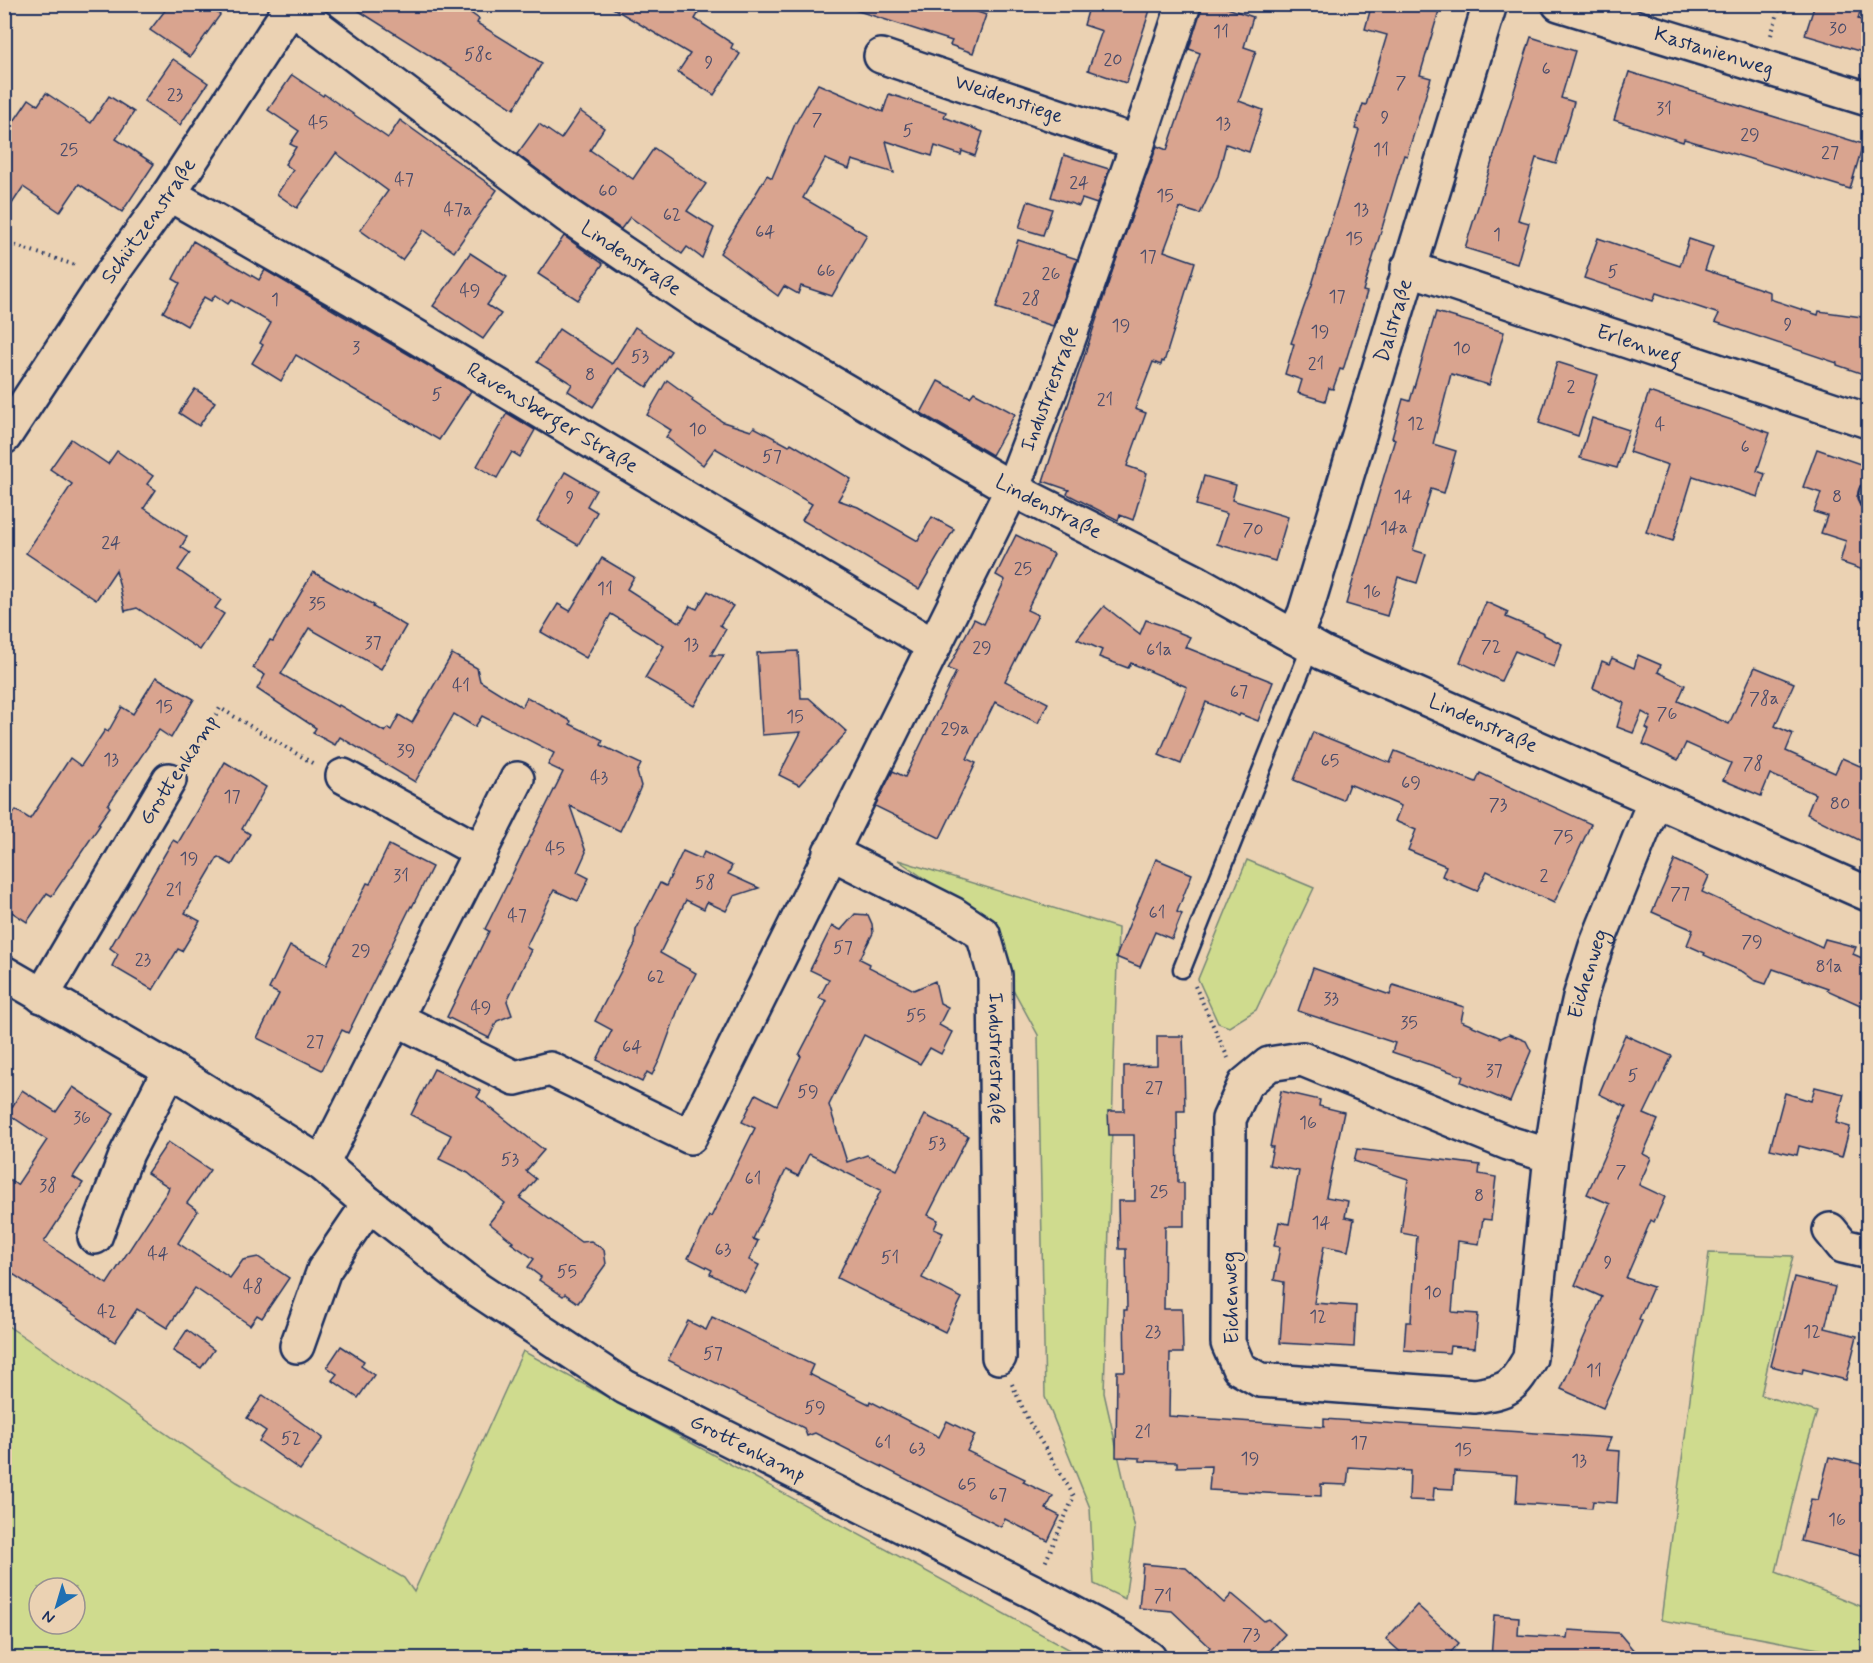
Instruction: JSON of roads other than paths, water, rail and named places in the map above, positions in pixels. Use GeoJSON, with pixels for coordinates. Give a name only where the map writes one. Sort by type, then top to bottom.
{"type":"FeatureCollection","features":[{"type":"Feature","properties":{"kind":"street","name":"Industriestraße"},"geometry":{"type":"LineString","coordinates":[[397,1019],[515,1078],[550,1069],[690,1137],[1012,489],[1058,369],[1184,4]]}},
{"type":"Feature","properties":{"kind":"street","name":"Dalstraße"},"geometry":{"type":"LineString","coordinates":[[1303,642],[1305,613],[1490,4]]}},
{"type":"Feature","properties":{"kind":"street","name":"Kastanienweg"},"geometry":{"type":"LineString","coordinates":[[1559,4],[1869,99]]}},
{"type":"Feature","properties":{"kind":"street","name":"Schützenstraße"},"geometry":{"type":"LineString","coordinates":[[4,437],[110,276],[169,195],[292,6]]}},
{"type":"Feature","properties":{"kind":"street","name":"Lindenstraße"},"geometry":{"type":"LineString","coordinates":[[292,6],[568,216],[701,306],[1012,489],[1198,583],[1303,642],[1869,894]]}},
{"type":"Feature","properties":{"kind":"street","name":"Weidenstiege"},"geometry":{"type":"LineString","coordinates":[[880,56],[1138,142]]}},
{"type":"Feature","properties":{"kind":"street","name":"Ravensberger Straße"},"geometry":{"type":"LineString","coordinates":[[169,195],[353,299],[934,646]]}},
{"type":"Feature","properties":{"kind":"street","name":"Erlenweg"},"geometry":{"type":"LineString","coordinates":[[1408,268],[1869,421]]}},
{"type":"Feature","properties":{"kind":"street"},"geometry":{"type":"LineString","coordinates":[[343,776],[481,852]]}},
{"type":"Feature","properties":{"kind":"street"},"geometry":{"type":"LineString","coordinates":[[322,1164],[517,779]]}},
{"type":"Feature","properties":{"kind":"street","name":"Grottenkamp"},"geometry":{"type":"LineString","coordinates":[[42,996],[170,780]]}},
{"type":"Feature","properties":{"kind":"street","name":"Eichenweg"},"geometry":{"type":"LineString","coordinates":[[1551,1156],[1508,1143],[1302,1059],[1269,1064],[1245,1084],[1229,1119],[1228,1343],[1239,1368],[1260,1380],[1474,1396],[1499,1393],[1518,1379],[1530,1358],[1551,1156],[1565,1064],[1580,997],[1596,946],[1655,800]]}},
{"type":"Feature","properties":{"kind":"street","name":"Industriestraße"},"geometry":{"type":"LineString","coordinates":[[830,852],[953,914],[983,934],[995,975],[999,1357]]}},
{"type":"Feature","properties":{"kind":"street","name":"Grottenkamp"},"geometry":{"type":"LineString","coordinates":[[4,973],[170,1069],[322,1164],[477,1289],[625,1387],[1032,1592],[1126,1642],[1149,1659]]}},
{"type":"Feature","properties":{"kind":"street"},"geometry":{"type":"LineString","coordinates":[[95,1237],[127,1153],[170,1069]]}},
{"type":"Feature","properties":{"kind":"street"},"geometry":{"type":"LineString","coordinates":[[297,1346],[324,1270],[369,1204]]}},
{"type":"Feature","properties":{"kind":"street"},"geometry":{"type":"LineString","coordinates":[[1830,1230],[1843,1246],[1869,1252]]}},
{"type":"Feature","properties":{"kind":"lane"},"geometry":{"type":"LineString","coordinates":[[1182,969],[1303,642]]}}]}
